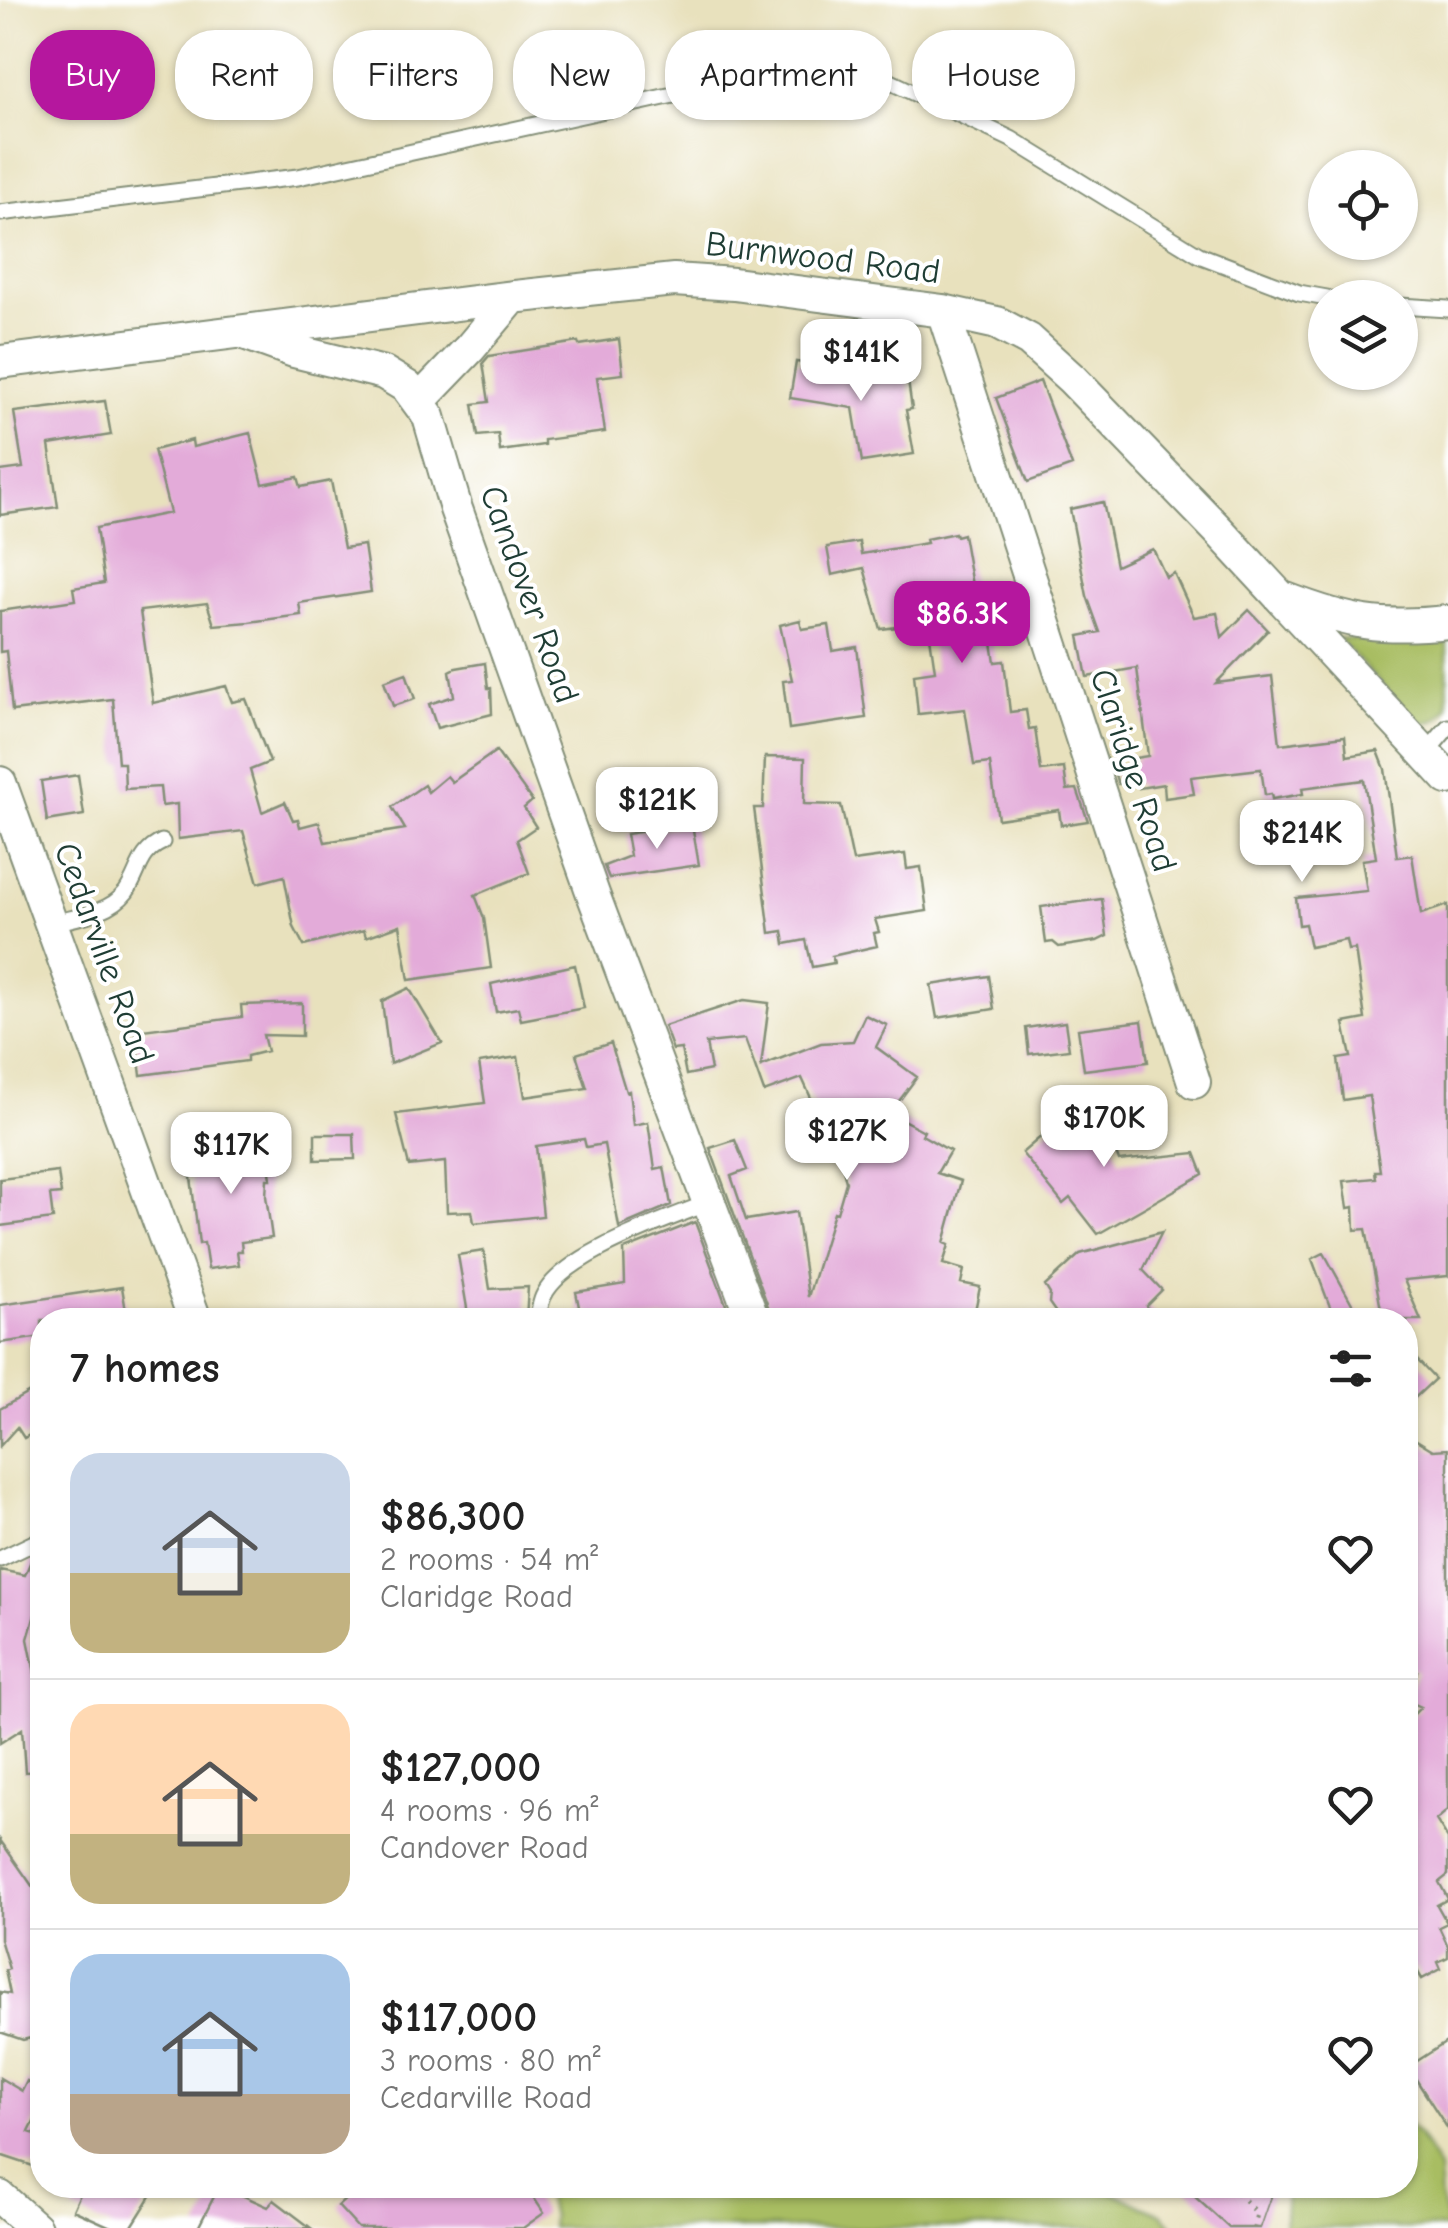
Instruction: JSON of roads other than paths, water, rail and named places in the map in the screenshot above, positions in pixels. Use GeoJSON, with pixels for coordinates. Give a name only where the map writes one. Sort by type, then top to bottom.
{"type":"FeatureCollection","features":[{"type":"Feature","properties":{"kind":"street","name":"Burnwood Road"},"geometry":{"type":"LineString","coordinates":[[0,362],[674,280],[942,311],[998,323],[1029,340],[1124,432],[1448,778]]}},
{"type":"Feature","properties":{"kind":"street"},"geometry":{"type":"LineString","coordinates":[[243,332],[294,351],[384,373],[408,387],[420,400],[512,297]]}},
{"type":"Feature","properties":{"kind":"street","name":"Claridge Road"},"geometry":{"type":"LineString","coordinates":[[942,311],[1194,1082]]}},
{"type":"Feature","properties":{"kind":"street","name":"Candover Road"},"geometry":{"type":"LineString","coordinates":[[420,400],[594,894],[750,1308]]}},
{"type":"Feature","properties":{"kind":"street"},"geometry":{"type":"LineString","coordinates":[[1277,596],[1366,625],[1448,622]]}},
{"type":"Feature","properties":{"kind":"street","name":"Cedarville Road"},"geometry":{"type":"LineString","coordinates":[[0,782],[191,1308]]}},
{"type":"Feature","properties":{"kind":"street"},"geometry":{"type":"LineString","coordinates":[[0,2197],[35,2228]]}},
{"type":"Feature","properties":{"kind":"lane"},"geometry":{"type":"LineString","coordinates":[[0,213],[298,178],[792,68],[842,68],[891,82],[1011,138],[1200,255],[1308,295]]}},
{"type":"Feature","properties":{"kind":"lane"},"geometry":{"type":"LineString","coordinates":[[1418,307],[1448,309]]}},
{"type":"Feature","properties":{"kind":"lane"},"geometry":{"type":"LineString","coordinates":[[1425,754],[1448,727]]}},
{"type":"Feature","properties":{"kind":"lane"},"geometry":{"type":"LineString","coordinates":[[53,924],[116,902],[126,891],[142,856],[162,842]]}},
{"type":"Feature","properties":{"kind":"lane"},"geometry":{"type":"LineString","coordinates":[[541,1308],[544,1296],[560,1275],[574,1265],[615,1242],[710,1202]]}},
{"type":"Feature","properties":{"kind":"lane"},"geometry":{"type":"LineString","coordinates":[[0,1559],[30,1545]]}}]}
